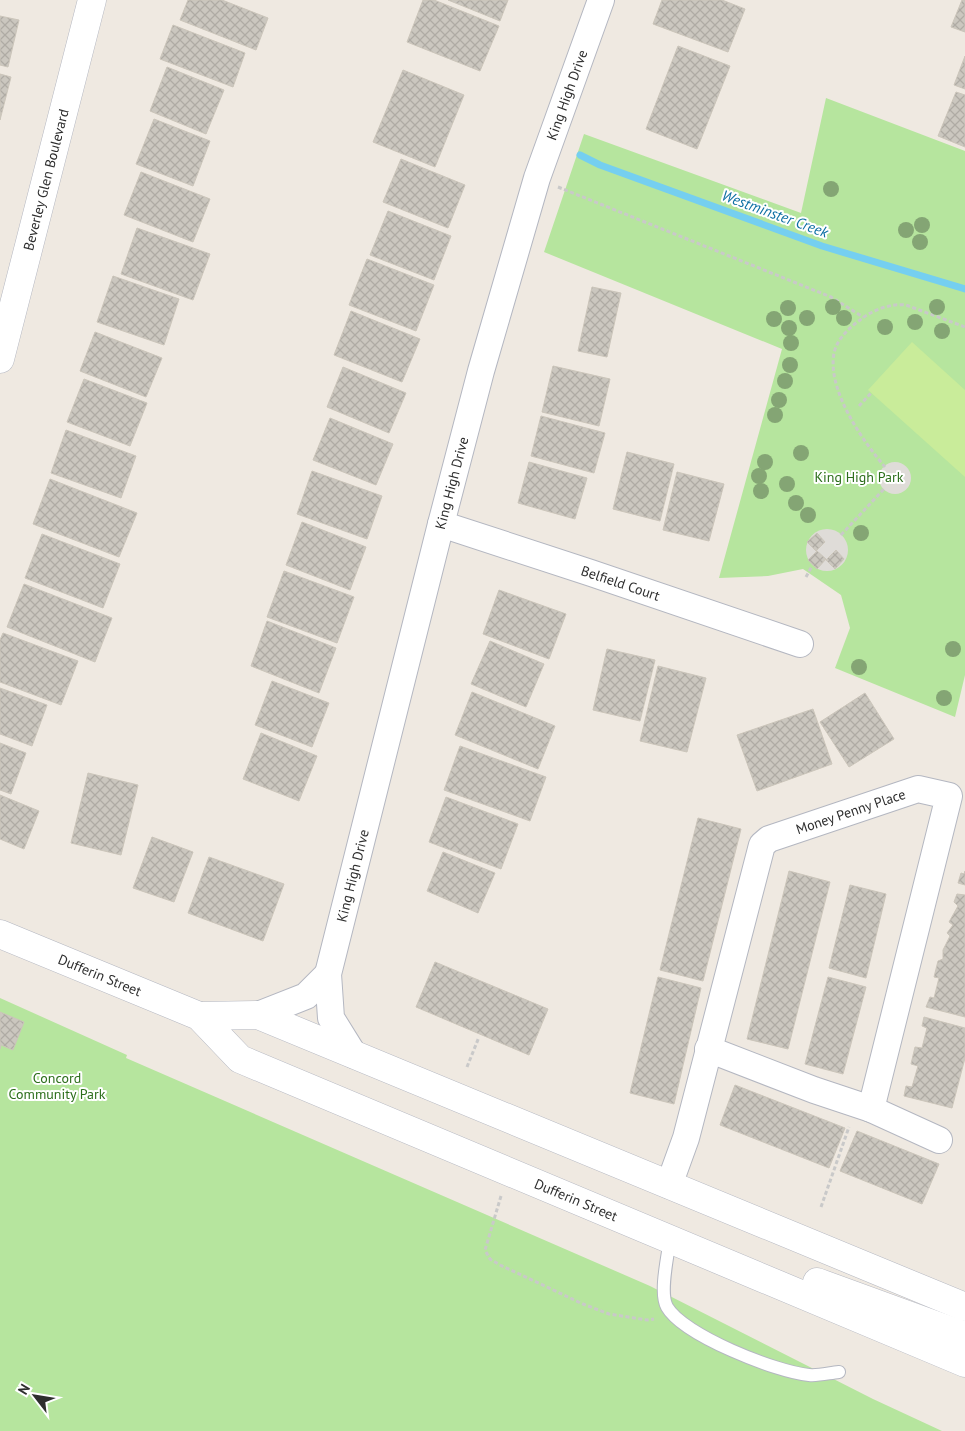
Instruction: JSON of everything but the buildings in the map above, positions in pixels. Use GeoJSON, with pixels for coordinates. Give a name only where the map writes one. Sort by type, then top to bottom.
{"type":"FeatureCollection","features":[{"type":"Feature","properties":{"kind":"main road","name":"Beverley Glen Boulevard"},"geometry":{"type":"LineString","coordinates":[[0,359],[92,0]]}},
{"type":"Feature","properties":{"kind":"main road","name":"Dufferin Street"},"geometry":{"type":"LineString","coordinates":[[0,934],[199,1016],[240,1058],[965,1363]]}},
{"type":"Feature","properties":{"kind":"main road","name":"Dufferin Street"},"geometry":{"type":"LineString","coordinates":[[199,1016],[258,1015],[965,1307]]}},
{"type":"Feature","properties":{"kind":"main road"},"geometry":{"type":"LineString","coordinates":[[679,1243],[816,1282],[965,1336]]}},
{"type":"Feature","properties":{"kind":"street","name":"King High Drive"},"geometry":{"type":"LineString","coordinates":[[354,1055],[332,1018],[328,974],[481,371],[537,178],[602,0]]}},
{"type":"Feature","properties":{"kind":"street","name":"Belfield Court"},"geometry":{"type":"LineString","coordinates":[[441,524],[800,644]]}},
{"type":"Feature","properties":{"kind":"street","name":"Money Penny Place"},"geometry":{"type":"LineString","coordinates":[[669,1185],[684,1145],[762,845],[769,839],[918,788],[949,796],[865,1106]]}},
{"type":"Feature","properties":{"kind":"street"},"geometry":{"type":"LineString","coordinates":[[258,1015],[306,996],[328,974]]}},
{"type":"Feature","properties":{"kind":"street"},"geometry":{"type":"LineString","coordinates":[[708,1049],[814,1090],[865,1106],[939,1140]]}},
{"type":"Feature","properties":{"kind":"lane"},"geometry":{"type":"LineString","coordinates":[[679,1243],[664,1288],[667,1308],[676,1317],[699,1334],[757,1362],[809,1376],[839,1372]]}},
{"type":"Feature","properties":{"kind":"path"},"geometry":{"type":"LineString","coordinates":[[537,178],[830,297],[863,317]]}},
{"type":"Feature","properties":{"kind":"path"},"geometry":{"type":"LineString","coordinates":[[885,466],[849,419],[837,383],[834,366],[834,353],[840,341],[850,328],[863,317],[898,304],[906,305],[965,328]]}},
{"type":"Feature","properties":{"kind":"path"},"geometry":{"type":"LineString","coordinates":[[859,406],[871,393]]}},
{"type":"Feature","properties":{"kind":"path"},"geometry":{"type":"LineString","coordinates":[[847,413],[852,411]]}},
{"type":"Feature","properties":{"kind":"path"},"geometry":{"type":"LineString","coordinates":[[841,534],[884,489]]}},
{"type":"Feature","properties":{"kind":"path"},"geometry":{"type":"LineString","coordinates":[[806,578],[812,566]]}},
{"type":"Feature","properties":{"kind":"path"},"geometry":{"type":"LineString","coordinates":[[467,1067],[478,1037]]}},
{"type":"Feature","properties":{"kind":"path"},"geometry":{"type":"LineString","coordinates":[[821,1207],[865,1106]]}},
{"type":"Feature","properties":{"kind":"path"},"geometry":{"type":"LineString","coordinates":[[510,1172],[485,1250],[490,1259],[537,1283],[609,1314],[646,1320],[676,1317]]}},
{"type":"Feature","properties":{"kind":"green space","name":"King High Park"},"geometry":{"type":"Polygon","coordinates":[[[826,98],[965,151],[965,675],[955,717],[835,668],[850,628],[841,595],[803,569],[768,576],[719,578],[782,349],[544,252],[584,134],[801,213],[826,98]]]}},
{"type":"Feature","properties":{"kind":"green space"},"geometry":{"type":"Polygon","coordinates":[[[912,342],[965,390],[965,477],[868,390],[912,342]]]}},
{"type":"Feature","properties":{"kind":"green space","name":"Concord Community Park"},"geometry":{"type":"Polygon","coordinates":[[[0,998],[127,1055],[126,1058],[650,1286],[873,1399],[942,1431],[0,1431],[0,998]]]}},
{"type":"Feature","properties":{"kind":"shaded area"},"geometry":{"type":"Polygon","coordinates":[[[895,462],[901,463],[906,467],[910,472],[910,484],[906,489],[901,493],[895,494],[889,493],[884,489],[880,484],[879,478],[880,472],[884,467],[889,463],[895,462]]]}},
{"type":"Feature","properties":{"kind":"shaded area"},"geometry":{"type":"Polygon","coordinates":[[[831,529],[839,532],[845,538],[848,550],[845,562],[839,568],[823,571],[815,568],[809,562],[806,546],[809,538],[815,532],[831,529]]]}},
{"type":"Feature","properties":{"kind":"waterway","name":"Westminster Creek"},"geometry":{"type":"LineString","coordinates":[[580,155],[600,165],[822,246],[965,289]]}}]}
